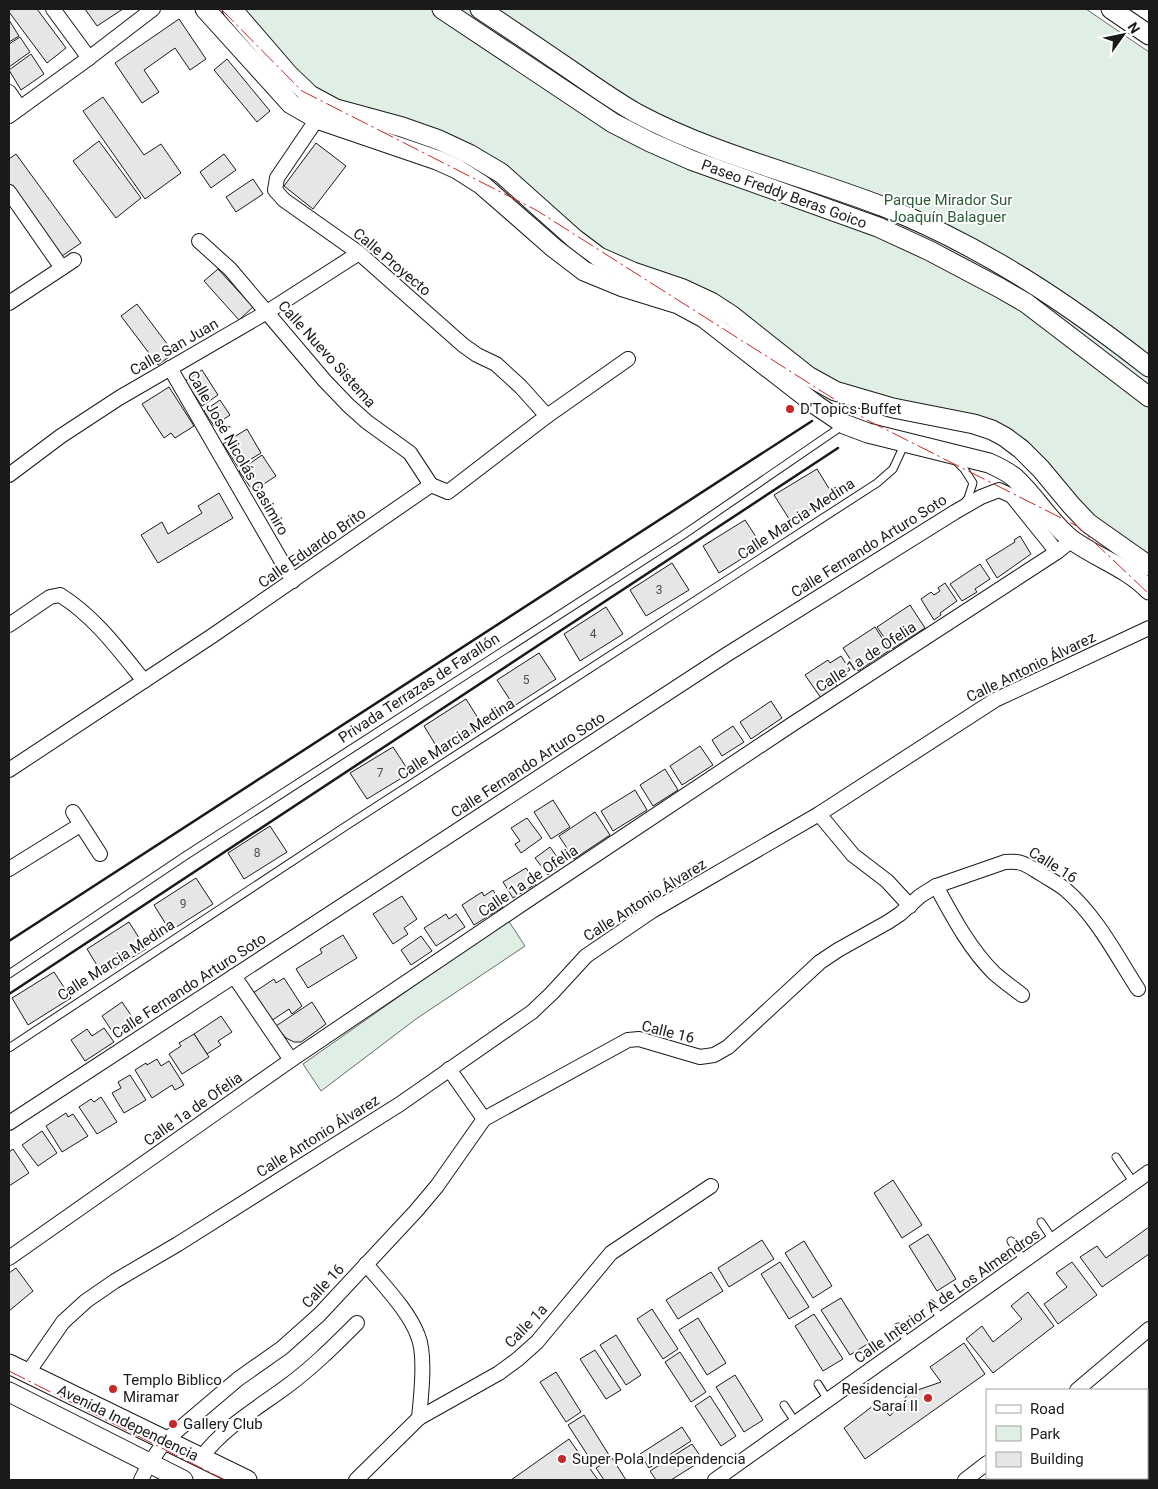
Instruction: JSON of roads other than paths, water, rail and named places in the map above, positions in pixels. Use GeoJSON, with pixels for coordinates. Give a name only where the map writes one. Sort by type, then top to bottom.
{"type":"FeatureCollection","features":[{"type":"Feature","properties":{"kind":"street"},"geometry":{"type":"LineString","coordinates":[[53,9],[89,58]]}},
{"type":"Feature","properties":{"kind":"street"},"geometry":{"type":"LineString","coordinates":[[9,92],[15,112],[154,9]]}},
{"type":"Feature","properties":{"kind":"street"},"geometry":{"type":"LineString","coordinates":[[205,9],[291,104],[317,120],[438,160],[457,169],[482,185],[554,248],[584,271],[624,287],[678,304],[704,318],[816,405],[844,424],[868,433],[989,463],[1004,470],[1016,479],[1057,526],[1072,540],[1123,571],[1149,590]]}},
{"type":"Feature","properties":{"kind":"street"},"geometry":{"type":"LineString","coordinates":[[232,9],[310,95],[336,109],[402,127],[439,140],[468,154],[501,173],[575,239],[599,257],[633,272],[684,289],[711,302],[731,315],[808,376],[835,391],[893,408],[974,424],[1005,437],[1021,449],[1041,469],[1088,523],[1149,566]]}},
{"type":"Feature","properties":{"kind":"street","name":"Paseo Freddy Beras Goico"},"geometry":{"type":"LineString","coordinates":[[442,9],[613,123],[650,142],[691,160],[878,228],[930,250],[1000,288],[1033,308],[1149,398]]}},
{"type":"Feature","properties":{"kind":"street","name":"Paseo Freddy Beras Goico"},"geometry":{"type":"LineString","coordinates":[[480,9],[596,87],[643,116],[721,150],[883,207],[949,236],[1014,271],[1051,295],[1149,367]]}},
{"type":"Feature","properties":{"kind":"street"},"geometry":{"type":"LineString","coordinates":[[1111,9],[1149,35]]}},
{"type":"Feature","properties":{"kind":"street","name":"Calle Proyecto"},"geometry":{"type":"LineString","coordinates":[[317,120],[277,178],[275,190],[284,200],[359,254],[463,345],[477,355],[496,364],[548,416]]}},
{"type":"Feature","properties":{"kind":"street"},"geometry":{"type":"LineString","coordinates":[[9,192],[68,264],[9,303]]}},
{"type":"Feature","properties":{"kind":"street","name":"Calle Nuevo Sistema"},"geometry":{"type":"LineString","coordinates":[[200,240],[230,269],[325,381],[348,405],[366,422],[410,453],[431,485]]}},
{"type":"Feature","properties":{"kind":"street","name":"Calle San Juan"},"geometry":{"type":"LineString","coordinates":[[9,474],[61,436],[170,368],[267,312],[359,254]]}},
{"type":"Feature","properties":{"kind":"street"},"geometry":{"type":"LineString","coordinates":[[431,485],[448,492],[548,416],[628,359]]}},
{"type":"Feature","properties":{"kind":"street","name":"Calle José Nicolás Casimiro"},"geometry":{"type":"LineString","coordinates":[[170,368],[293,581]]}},
{"type":"Feature","properties":{"kind":"street","name":"Calle Eduardo Brito"},"geometry":{"type":"LineString","coordinates":[[10,767],[212,636],[431,485]]}},
{"type":"Feature","properties":{"kind":"street","name":"Calle Fernando Arturo Soto"},"geometry":{"type":"LineString","coordinates":[[9,1123],[726,655],[981,497],[999,490],[1012,496],[1057,552]]}},
{"type":"Feature","properties":{"kind":"street","name":"Calle 1a de Ofelia"},"geometry":{"type":"LineString","coordinates":[[9,1258],[291,1060],[791,725],[1057,552],[1072,540]]}},
{"type":"Feature","properties":{"kind":"street"},"geometry":{"type":"LineString","coordinates":[[9,625],[50,597],[60,595],[73,603],[111,640],[144,681]]}},
{"type":"Feature","properties":{"kind":"street","name":"Calle Antonio Álvarez"},"geometry":{"type":"LineString","coordinates":[[27,1374],[64,1322],[86,1301],[115,1281],[186,1239],[400,1104],[532,1012],[595,950],[652,911],[818,814],[994,700],[1149,628]]}},
{"type":"Feature","properties":{"kind":"street"},"geometry":{"type":"LineString","coordinates":[[818,814],[853,854],[887,882],[910,906]]}},
{"type":"Feature","properties":{"kind":"street"},"geometry":{"type":"LineString","coordinates":[[9,869],[76,818],[100,854]]}},
{"type":"Feature","properties":{"kind":"street","name":"Calle 16"},"geometry":{"type":"LineString","coordinates":[[145,1472],[165,1440],[238,1379],[282,1348],[319,1316],[437,1186],[484,1119],[628,1040],[639,1039],[700,1058],[714,1055],[728,1047],[820,962],[888,922],[920,896],[936,886],[1005,862],[1017,861],[1026,864],[1064,889],[1080,904],[1095,921],[1138,989]]}},
{"type":"Feature","properties":{"kind":"street"},"geometry":{"type":"LineString","coordinates":[[936,886],[976,953],[995,974],[1022,995]]}},
{"type":"Feature","properties":{"kind":"street"},"geometry":{"type":"LineString","coordinates":[[234,976],[291,1060]]}},
{"type":"Feature","properties":{"kind":"street"},"geometry":{"type":"LineString","coordinates":[[449,1069],[484,1119]]}},
{"type":"Feature","properties":{"kind":"street","name":"Calle Interior A de Los Almendros"},"geometry":{"type":"LineString","coordinates":[[715,1480],[1149,1172]]}},
{"type":"Feature","properties":{"kind":"street","name":"Calle 1a"},"geometry":{"type":"LineString","coordinates":[[356,1480],[419,1418],[499,1373],[518,1359],[537,1342],[611,1253],[711,1186]]}},
{"type":"Feature","properties":{"kind":"street"},"geometry":{"type":"LineString","coordinates":[[366,1264],[411,1321],[419,1338],[422,1373],[419,1418]]}},
{"type":"Feature","properties":{"kind":"street"},"geometry":{"type":"LineString","coordinates":[[201,1458],[210,1446],[237,1422],[314,1366],[357,1323]]}},
{"type":"Feature","properties":{"kind":"street"},"geometry":{"type":"LineString","coordinates":[[1078,1389],[1149,1329]]}},
{"type":"Feature","properties":{"kind":"street","name":"Avenida Independencia"},"geometry":{"type":"LineString","coordinates":[[9,1364],[247,1480]]}},
{"type":"Feature","properties":{"kind":"street","name":"Avenida Independencia"},"geometry":{"type":"LineString","coordinates":[[9,1392],[145,1472],[183,1480]]}},
{"type":"Feature","properties":{"kind":"street"},"geometry":{"type":"LineString","coordinates":[[965,1480],[986,1464]]}},
{"type":"Feature","properties":{"kind":"lane","name":"Privada Terrazas de Farallón"},"geometry":{"type":"LineString","coordinates":[[9,974],[185,856],[683,535],[844,424]]}},
{"type":"Feature","properties":{"kind":"lane","name":"Calle Marcia Medina"},"geometry":{"type":"LineString","coordinates":[[9,1048],[338,831],[877,483],[893,469],[905,442]]}},
{"type":"Feature","properties":{"kind":"lane"},"geometry":{"type":"LineString","coordinates":[[946,452],[964,468],[972,483],[968,498],[955,512]]}},
{"type":"Feature","properties":{"kind":"lane"},"geometry":{"type":"LineString","coordinates":[[1116,1157],[1134,1183]]}},
{"type":"Feature","properties":{"kind":"lane"},"geometry":{"type":"LineString","coordinates":[[1041,1222],[1053,1240]]}},
{"type":"Feature","properties":{"kind":"lane"},"geometry":{"type":"LineString","coordinates":[[1012,1241],[1024,1261]]}},
{"type":"Feature","properties":{"kind":"lane"},"geometry":{"type":"LineString","coordinates":[[932,1304],[942,1320]]}},
{"type":"Feature","properties":{"kind":"lane"},"geometry":{"type":"LineString","coordinates":[[898,1327],[908,1343]]}},
{"type":"Feature","properties":{"kind":"lane"},"geometry":{"type":"LineString","coordinates":[[818,1384],[828,1400]]}},
{"type":"Feature","properties":{"kind":"lane"},"geometry":{"type":"LineString","coordinates":[[784,1405],[796,1423]]}},
{"type":"Feature","properties":{"kind":"place","name":"D'Topics Buffet"},"geometry":{"type":"Point","coordinates":[790,409]}},
{"type":"Feature","properties":{"kind":"place","name":"Templo Biblico Miramar"},"geometry":{"type":"Point","coordinates":[113,1389]}},
{"type":"Feature","properties":{"kind":"place","name":"Residencial Saraí II"},"geometry":{"type":"Point","coordinates":[928,1398]}},
{"type":"Feature","properties":{"kind":"place","name":"Gallery Club"},"geometry":{"type":"Point","coordinates":[173,1424]}},
{"type":"Feature","properties":{"kind":"place","name":"Super Pola Independencia"},"geometry":{"type":"Point","coordinates":[562,1459]}},
{"type":"Feature","properties":{"kind":"park label","name":"Parque Mirador Sur Joaquín Balaguer"},"geometry":{"type":"Point","coordinates":[948,208]}}]}
